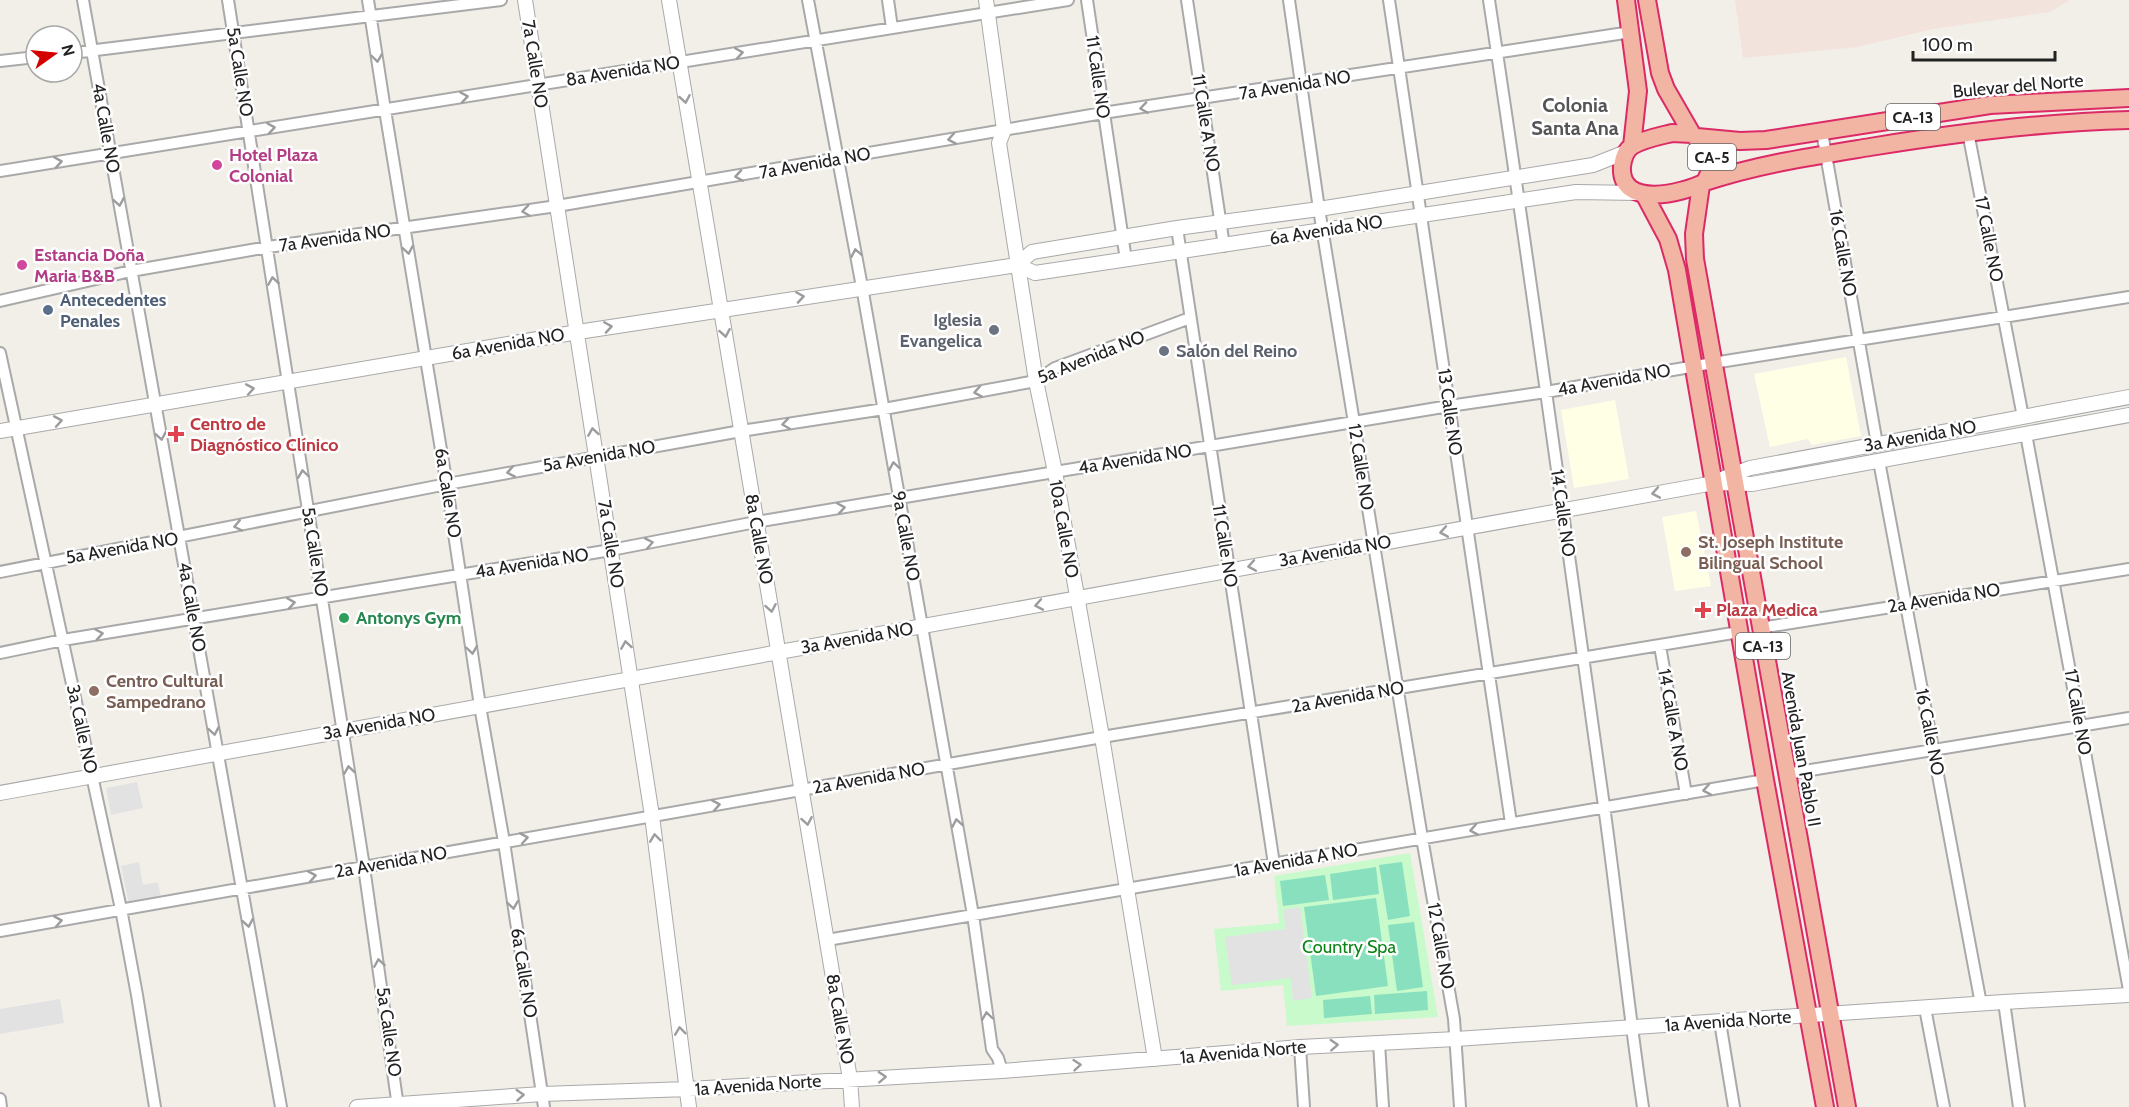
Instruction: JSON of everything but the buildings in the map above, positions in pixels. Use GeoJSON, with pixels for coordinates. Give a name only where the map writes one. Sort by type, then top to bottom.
{"type":"FeatureCollection","features":[{"type":"Feature","properties":{"kind":"highway"},"geometry":{"type":"LineString","coordinates":[[1626,0],[1638,91],[1629,149],[1622,164],[1622,173],[1626,184],[1641,194]]}},
{"type":"Feature","properties":{"kind":"highway","name":"CA-5"},"geometry":{"type":"LineString","coordinates":[[1641,194],[1670,194],[1692,189],[1703,183],[1712,167],[1711,153],[1695,136],[1666,89],[1660,73],[1647,0]]}},
{"type":"Feature","properties":{"kind":"highway","name":"Bulevar del Norte"},"geometry":{"type":"LineString","coordinates":[[1695,136],[1749,141],[1822,132],[1990,105],[2129,98]]}},
{"type":"Feature","properties":{"kind":"highway","name":"CA-13"},"geometry":{"type":"LineString","coordinates":[[1703,183],[1746,169],[1968,132],[1996,128],[2129,120]]}},
{"type":"Feature","properties":{"kind":"highway","name":"CA-5"},"geometry":{"type":"LineString","coordinates":[[1629,149],[1672,133],[1695,136]]}},
{"type":"Feature","properties":{"kind":"highway","name":"Avenida Juan Pablo II"},"geometry":{"type":"LineString","coordinates":[[1703,183],[1694,234],[1695,259],[1847,1107]]}},
{"type":"Feature","properties":{"kind":"highway","name":"CA-13"},"geometry":{"type":"LineString","coordinates":[[1641,194],[1668,239],[1677,270],[1765,780],[1825,1107]]}},
{"type":"Feature","properties":{"kind":"street","name":"4a Calle NO"},"geometry":{"type":"LineString","coordinates":[[83,0],[281,1107]]}},
{"type":"Feature","properties":{"kind":"street","name":"5a Calle NO"},"geometry":{"type":"LineString","coordinates":[[228,0],[364,867],[398,1106]]}},
{"type":"Feature","properties":{"kind":"street","name":"6a Calle NO"},"geometry":{"type":"LineString","coordinates":[[368,0],[447,484],[480,706],[504,842],[543,1100]]}},
{"type":"Feature","properties":{"kind":"street"},"geometry":{"type":"LineString","coordinates":[[84,52],[234,35],[501,0]]}},
{"type":"Feature","properties":{"kind":"street","name":"7a Calle NO"},"geometry":{"type":"LineString","coordinates":[[525,0],[632,679],[689,1107]]}},
{"type":"Feature","properties":{"kind":"street","name":"8a Calle NO"},"geometry":{"type":"LineString","coordinates":[[669,0],[850,1079],[852,1107]]}},
{"type":"Feature","properties":{"kind":"street","name":"9a Calle NO"},"geometry":{"type":"LineString","coordinates":[[808,0],[862,287],[974,915],[992,1049],[1002,1071]]}},
{"type":"Feature","properties":{"kind":"street"},"geometry":{"type":"LineString","coordinates":[[888,0],[892,28]]}},
{"type":"Feature","properties":{"kind":"street","name":"8a Avenida NO"},"geometry":{"type":"LineString","coordinates":[[0,171],[892,28],[987,6],[1068,0]]}},
{"type":"Feature","properties":{"kind":"street","name":"11 Calle NO"},"geometry":{"type":"LineString","coordinates":[[1087,0],[1126,260]]}},
{"type":"Feature","properties":{"kind":"street","name":"11 Calle A NO"},"geometry":{"type":"LineString","coordinates":[[1187,0],[1224,246]]}},
{"type":"Feature","properties":{"kind":"street","name":"12 Calle NO"},"geometry":{"type":"LineString","coordinates":[[1289,0],[1322,230],[1454,1019],[1460,1107]]}},
{"type":"Feature","properties":{"kind":"street","name":"13 Calle NO"},"geometry":{"type":"LineString","coordinates":[[1389,0],[1511,823]]}},
{"type":"Feature","properties":{"kind":"street","name":"14 Calle NO"},"geometry":{"type":"LineString","coordinates":[[1489,0],[1520,201],[1643,1107]]}},
{"type":"Feature","properties":{"kind":"street","name":"10a Calle NO"},"geometry":{"type":"LineString","coordinates":[[987,6],[1004,130],[999,143],[1017,265],[1036,381],[1102,737],[1155,1059]]}},
{"type":"Feature","properties":{"kind":"street","name":"7a Avenida NO"},"geometry":{"type":"LineString","coordinates":[[0,301],[131,271],[268,248],[557,206],[838,160],[1103,113],[1631,32]]}},
{"type":"Feature","properties":{"kind":"street"},"geometry":{"type":"LineString","coordinates":[[0,61],[24,58]]}},
{"type":"Feature","properties":{"kind":"street","name":"16 Calle NO"},"geometry":{"type":"LineString","coordinates":[[1822,132],[1877,444]]}},
{"type":"Feature","properties":{"kind":"street","name":"17 Calle NO"},"geometry":{"type":"LineString","coordinates":[[1968,132],[2023,417]]}},
{"type":"Feature","properties":{"kind":"street","name":"6a Avenida NO"},"geometry":{"type":"LineString","coordinates":[[1017,265],[1032,252],[1593,165],[1629,149]]}},
{"type":"Feature","properties":{"kind":"street","name":"6a Avenida NO"},"geometry":{"type":"LineString","coordinates":[[0,431],[578,332],[862,287],[1017,265],[1035,273],[1576,192],[1641,194]]}},
{"type":"Feature","properties":{"kind":"street","name":"11 Calle NO"},"geometry":{"type":"LineString","coordinates":[[1177,228],[1274,864]]}},
{"type":"Feature","properties":{"kind":"street","name":"4a Avenida NO"},"geometry":{"type":"LineString","coordinates":[[0,653],[63,640],[612,550],[756,522],[1054,472],[2129,297]]}},
{"type":"Feature","properties":{"kind":"street","name":"5a Avenida NO"},"geometry":{"type":"LineString","coordinates":[[0,572],[447,484],[1036,381],[1055,368],[1190,318]]}},
{"type":"Feature","properties":{"kind":"street","name":"3a Calle NO"},"geometry":{"type":"LineString","coordinates":[[0,353],[121,909],[155,1107]]}},
{"type":"Feature","properties":{"kind":"street","name":"3a Avenida NO"},"geometry":{"type":"LineString","coordinates":[[0,793],[1714,483],[1734,479],[1750,468],[2129,398]]}},
{"type":"Feature","properties":{"kind":"street","name":"3a Avenida NO"},"geometry":{"type":"LineString","coordinates":[[1734,479],[1752,484],[2129,415]]}},
{"type":"Feature","properties":{"kind":"street","name":"17 Calle NO"},"geometry":{"type":"LineString","coordinates":[[2026,434],[2129,990]]}},
{"type":"Feature","properties":{"kind":"street","name":"16 Calle NO"},"geometry":{"type":"LineString","coordinates":[[1879,461],[1981,1004]]}},
{"type":"Feature","properties":{"kind":"street","name":"2a Avenida NO"},"geometry":{"type":"LineString","coordinates":[[1760,627],[2129,569]]}},
{"type":"Feature","properties":{"kind":"street","name":"2a Avenida NO"},"geometry":{"type":"LineString","coordinates":[[0,931],[1102,737],[1740,632]]}},
{"type":"Feature","properties":{"kind":"street","name":"14 Calle A NO"},"geometry":{"type":"LineString","coordinates":[[1660,646],[1686,794]]}},
{"type":"Feature","properties":{"kind":"street"},"geometry":{"type":"LineString","coordinates":[[1786,774],[2129,718]]}},
{"type":"Feature","properties":{"kind":"street","name":"1a Avenida A NO"},"geometry":{"type":"LineString","coordinates":[[827,940],[1765,780]]}},
{"type":"Feature","properties":{"kind":"street","name":"1a Avenida Norte"},"geometry":{"type":"LineString","coordinates":[[357,1107],[543,1100],[688,1089],[1002,1071],[1300,1047],[2129,995]]}},
{"type":"Feature","properties":{"kind":"street"},"geometry":{"type":"LineString","coordinates":[[2004,1002],[2019,1107]]}},
{"type":"Feature","properties":{"kind":"street"},"geometry":{"type":"LineString","coordinates":[[1925,1008],[1944,1107]]}},
{"type":"Feature","properties":{"kind":"street"},"geometry":{"type":"LineString","coordinates":[[1720,1022],[1734,1107]]}},
{"type":"Feature","properties":{"kind":"street"},"geometry":{"type":"LineString","coordinates":[[1379,1043],[1383,1107]]}},
{"type":"Feature","properties":{"kind":"street"},"geometry":{"type":"LineString","coordinates":[[1300,1047],[1304,1107]]}},
{"type":"Feature","properties":{"kind":"street"},"geometry":{"type":"LineString","coordinates":[[0,1099],[2,1107]]}},
{"type":"Feature","properties":{"kind":"shaded area"},"geometry":{"type":"Polygon","coordinates":[[[1735,0],[2070,0],[2050,12],[1933,29],[1858,47],[1743,58],[1735,0]]]}},
{"type":"Feature","properties":{"kind":"shaded area"},"geometry":{"type":"Polygon","coordinates":[[[1846,357],[1861,436],[1812,445],[1808,439],[1770,447],[1754,374],[1846,357]]]}},
{"type":"Feature","properties":{"kind":"shaded area"},"geometry":{"type":"Polygon","coordinates":[[[1615,400],[1629,479],[1574,488],[1561,410],[1615,400]]]}},
{"type":"Feature","properties":{"kind":"shaded area","name":"St. Joseph Institute Bilingual School"},"geometry":{"type":"Polygon","coordinates":[[[1696,511],[1711,586],[1675,591],[1662,517],[1696,511]]]}},
{"type":"Feature","properties":{"kind":"shaded area"},"geometry":{"type":"Polygon","coordinates":[[[137,782],[143,808],[111,815],[106,788],[137,782]]]}},
{"type":"Feature","properties":{"kind":"shaded area"},"geometry":{"type":"Polygon","coordinates":[[[139,862],[143,885],[158,882],[161,899],[129,905],[121,866],[139,862]]]}},
{"type":"Feature","properties":{"kind":"shaded area"},"geometry":{"type":"Polygon","coordinates":[[[1300,907],[1312,998],[1293,1001],[1291,978],[1232,985],[1225,937],[1286,929],[1283,910],[1300,907]]]}},
{"type":"Feature","properties":{"kind":"shaded area"},"geometry":{"type":"Polygon","coordinates":[[[60,999],[64,1023],[0,1034],[0,1009],[60,999]]]}},
{"type":"Feature","properties":{"kind":"green space","name":"Country Spa"},"geometry":{"type":"Polygon","coordinates":[[[1410,853],[1438,1017],[1287,1026],[1283,985],[1221,991],[1214,929],[1279,923],[1274,876],[1410,853]]]}},
{"type":"Feature","properties":{"kind":"green space"},"geometry":{"type":"Polygon","coordinates":[[[1402,862],[1410,916],[1388,920],[1379,865],[1402,862]]]}},
{"type":"Feature","properties":{"kind":"green space"},"geometry":{"type":"Polygon","coordinates":[[[1376,867],[1379,894],[1333,900],[1330,874],[1376,867]]]}},
{"type":"Feature","properties":{"kind":"green space"},"geometry":{"type":"Polygon","coordinates":[[[1325,875],[1329,900],[1283,906],[1280,881],[1325,875]]]}},
{"type":"Feature","properties":{"kind":"green space"},"geometry":{"type":"Polygon","coordinates":[[[1376,898],[1388,986],[1316,996],[1304,907],[1376,898]]]}},
{"type":"Feature","properties":{"kind":"green space"},"geometry":{"type":"Polygon","coordinates":[[[1414,922],[1423,987],[1397,991],[1388,925],[1414,922]]]}},
{"type":"Feature","properties":{"kind":"green space"},"geometry":{"type":"Polygon","coordinates":[[[1427,991],[1428,1010],[1375,1014],[1374,995],[1427,991]]]}},
{"type":"Feature","properties":{"kind":"green space"},"geometry":{"type":"Polygon","coordinates":[[[1370,996],[1372,1014],[1324,1018],[1323,1000],[1370,996]]]}},
{"type":"Feature","properties":{"kind":"place","name":"Hotel Plaza Colonial"},"geometry":{"type":"Point","coordinates":[217,165]}},
{"type":"Feature","properties":{"kind":"place","name":"Estancia Doña Maria B&B"},"geometry":{"type":"Point","coordinates":[22,265]}},
{"type":"Feature","properties":{"kind":"place","name":"Antecedentes Penales"},"geometry":{"type":"Point","coordinates":[48,310]}},
{"type":"Feature","properties":{"kind":"place","name":"Iglesia Evangelica"},"geometry":{"type":"Point","coordinates":[994,330]}},
{"type":"Feature","properties":{"kind":"place","name":"Salón del Reino"},"geometry":{"type":"Point","coordinates":[1164,351]}},
{"type":"Feature","properties":{"kind":"place","name":"Centro de Diagnóstico Clínico"},"geometry":{"type":"Point","coordinates":[176,434]}},
{"type":"Feature","properties":{"kind":"place","name":"St. Joseph Institute Bilingual School"},"geometry":{"type":"Point","coordinates":[1686,552]}},
{"type":"Feature","properties":{"kind":"place","name":"Plaza Medica"},"geometry":{"type":"Point","coordinates":[1703,610]}},
{"type":"Feature","properties":{"kind":"place","name":"Antonys Gym"},"geometry":{"type":"Point","coordinates":[344,618]}},
{"type":"Feature","properties":{"kind":"place","name":"Centro Cultural Sampedrano"},"geometry":{"type":"Point","coordinates":[94,691]}},
{"type":"Feature","properties":{"kind":"district","name":"Colonia Santa Ana"},"geometry":{"type":"Point","coordinates":[1575,116]}}]}
